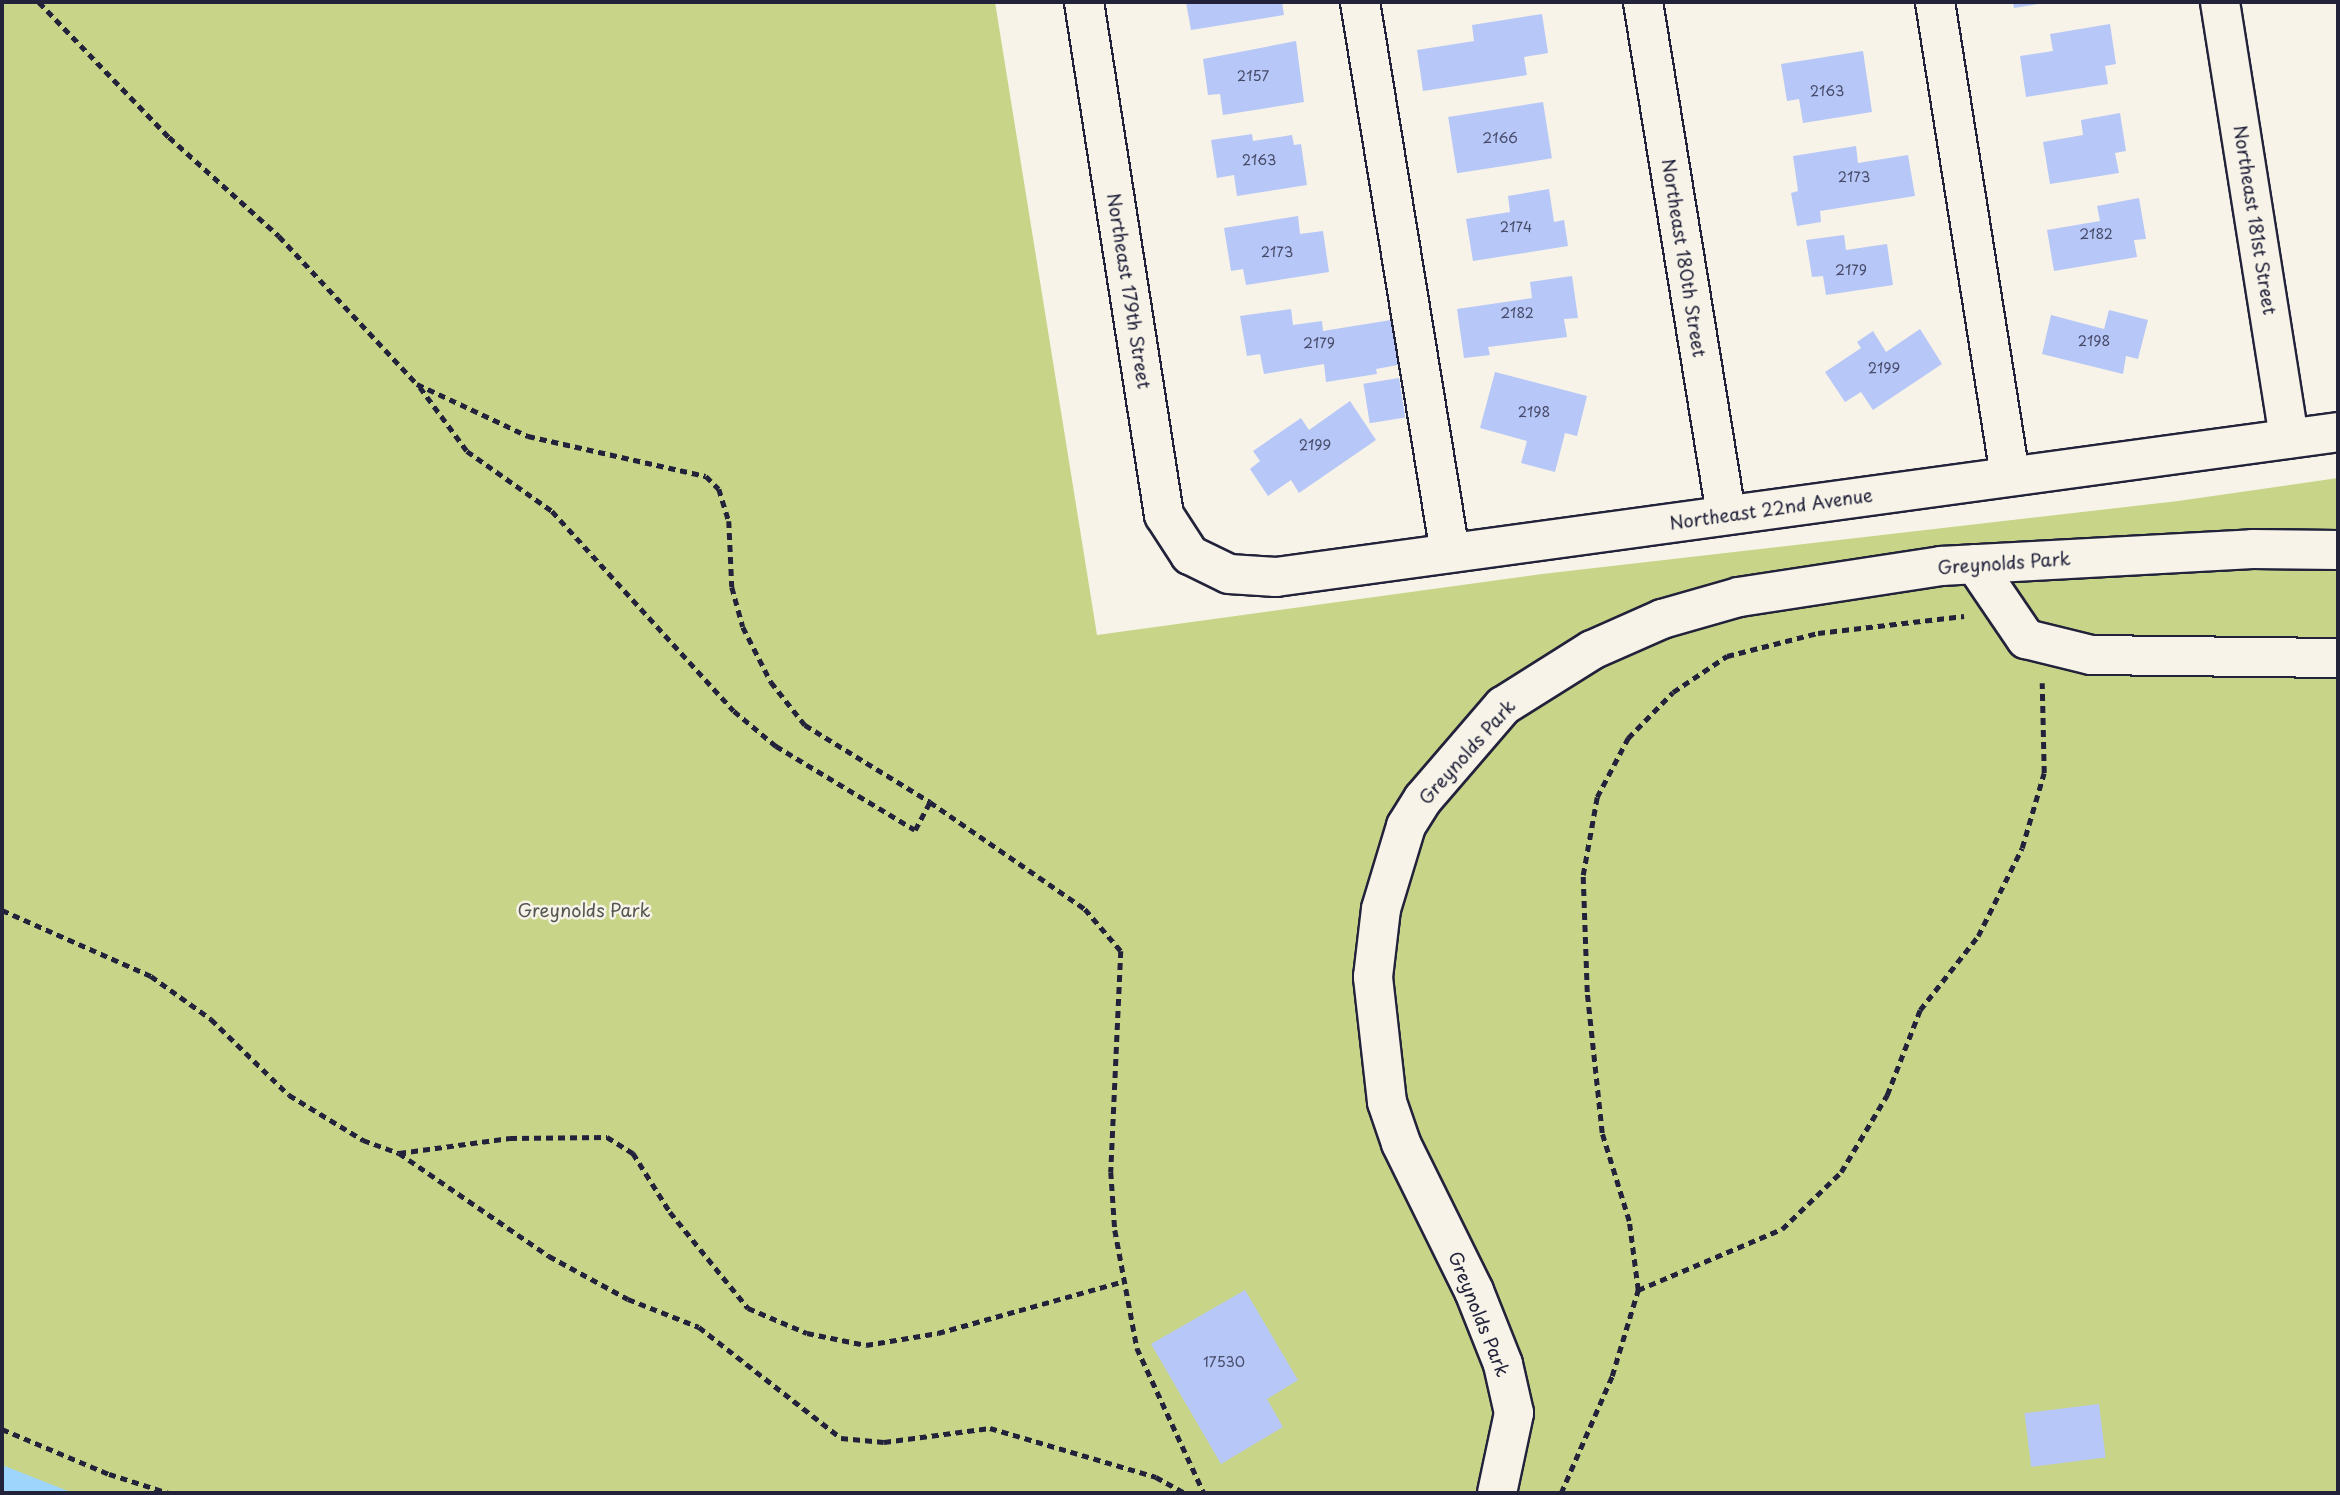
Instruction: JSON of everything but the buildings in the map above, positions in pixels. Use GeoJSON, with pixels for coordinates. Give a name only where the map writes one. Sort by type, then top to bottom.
{"type":"FeatureCollection","features":[{"type":"Feature","properties":{"kind":"street","name":"Northeast 179th Street"},"geometry":{"type":"LineString","coordinates":[[1084,2],[1164,515],[1190,555],[1206,566]]}},
{"type":"Feature","properties":{"kind":"street"},"geometry":{"type":"LineString","coordinates":[[1360,2],[1450,553]]}},
{"type":"Feature","properties":{"kind":"street","name":"Northeast 180th Street"},"geometry":{"type":"LineString","coordinates":[[1643,2],[1726,514]]}},
{"type":"Feature","properties":{"kind":"street"},"geometry":{"type":"LineString","coordinates":[[1935,2],[2010,476]]}},
{"type":"Feature","properties":{"kind":"street","name":"Northeast 181st Street"},"geometry":{"type":"LineString","coordinates":[[2220,2],[2289,439]]}},
{"type":"Feature","properties":{"kind":"street","name":"Northeast 22nd Avenue"},"geometry":{"type":"LineString","coordinates":[[1206,566],[1228,574],[1276,577],[2338,432]]}},
{"type":"Feature","properties":{"kind":"street","name":"Greynolds Park"},"geometry":{"type":"LineString","coordinates":[[1497,1493],[1514,1413],[1503,1364],[1474,1291],[1401,1143],[1379,1060],[1373,977],[1381,909],[1406,826],[1423,799],[1503,706],[1592,650],[1662,619],[1739,597],[1975,565],[2253,549],[2338,550]]}},
{"type":"Feature","properties":{"kind":"street"},"geometry":{"type":"LineString","coordinates":[[1975,565],[2017,625],[2091,655],[2338,658]]}},
{"type":"Feature","properties":{"kind":"path"},"geometry":{"type":"LineString","coordinates":[[39,2],[169,137],[279,236],[417,383],[467,451],[552,511],[734,711],[776,746],[915,830],[930,802]]}},
{"type":"Feature","properties":{"kind":"path"},"geometry":{"type":"LineString","coordinates":[[417,383],[528,436],[706,476],[719,489],[729,521],[732,587],[743,627],[771,682],[805,725],[930,802],[1085,909],[1121,951],[1111,1172],[1115,1230],[1137,1348],[1204,1493]]}},
{"type":"Feature","properties":{"kind":"path"},"geometry":{"type":"LineString","coordinates":[[1561,1493],[1612,1376],[1638,1290],[1629,1222],[1601,1133],[1587,992],[1583,875],[1597,797],[1628,738],[1673,692],[1727,656],[1818,633],[2017,625],[2042,679],[2044,773],[2022,848],[1978,936],[1920,1010],[1887,1095],[1841,1172],[1782,1229],[1638,1290]]}},
{"type":"Feature","properties":{"kind":"path"},"geometry":{"type":"LineString","coordinates":[[2,910],[151,976],[211,1019],[289,1095],[363,1140],[400,1153],[549,1256],[628,1299],[699,1327],[841,1438],[884,1442],[990,1428],[1156,1477],[1185,1493]]}},
{"type":"Feature","properties":{"kind":"path"},"geometry":{"type":"LineString","coordinates":[[400,1153],[510,1138],[607,1137],[633,1153],[677,1221],[748,1308],[807,1333],[866,1345],[938,1332],[1125,1282]]}},
{"type":"Feature","properties":{"kind":"path"},"geometry":{"type":"LineString","coordinates":[[2,1430],[109,1474],[169,1493]]}},
{"type":"Feature","properties":{"kind":"green space","name":"Greynolds Park"},"geometry":{"type":"Polygon","coordinates":[[[2,2],[995,2],[1097,635],[1542,574],[2178,501],[2338,478],[2338,1493],[2,1493],[2,2]]]}},
{"type":"Feature","properties":{"kind":"water"},"geometry":{"type":"Polygon","coordinates":[[[2,1465],[73,1493],[2,1493],[2,1465]]]}}]}
